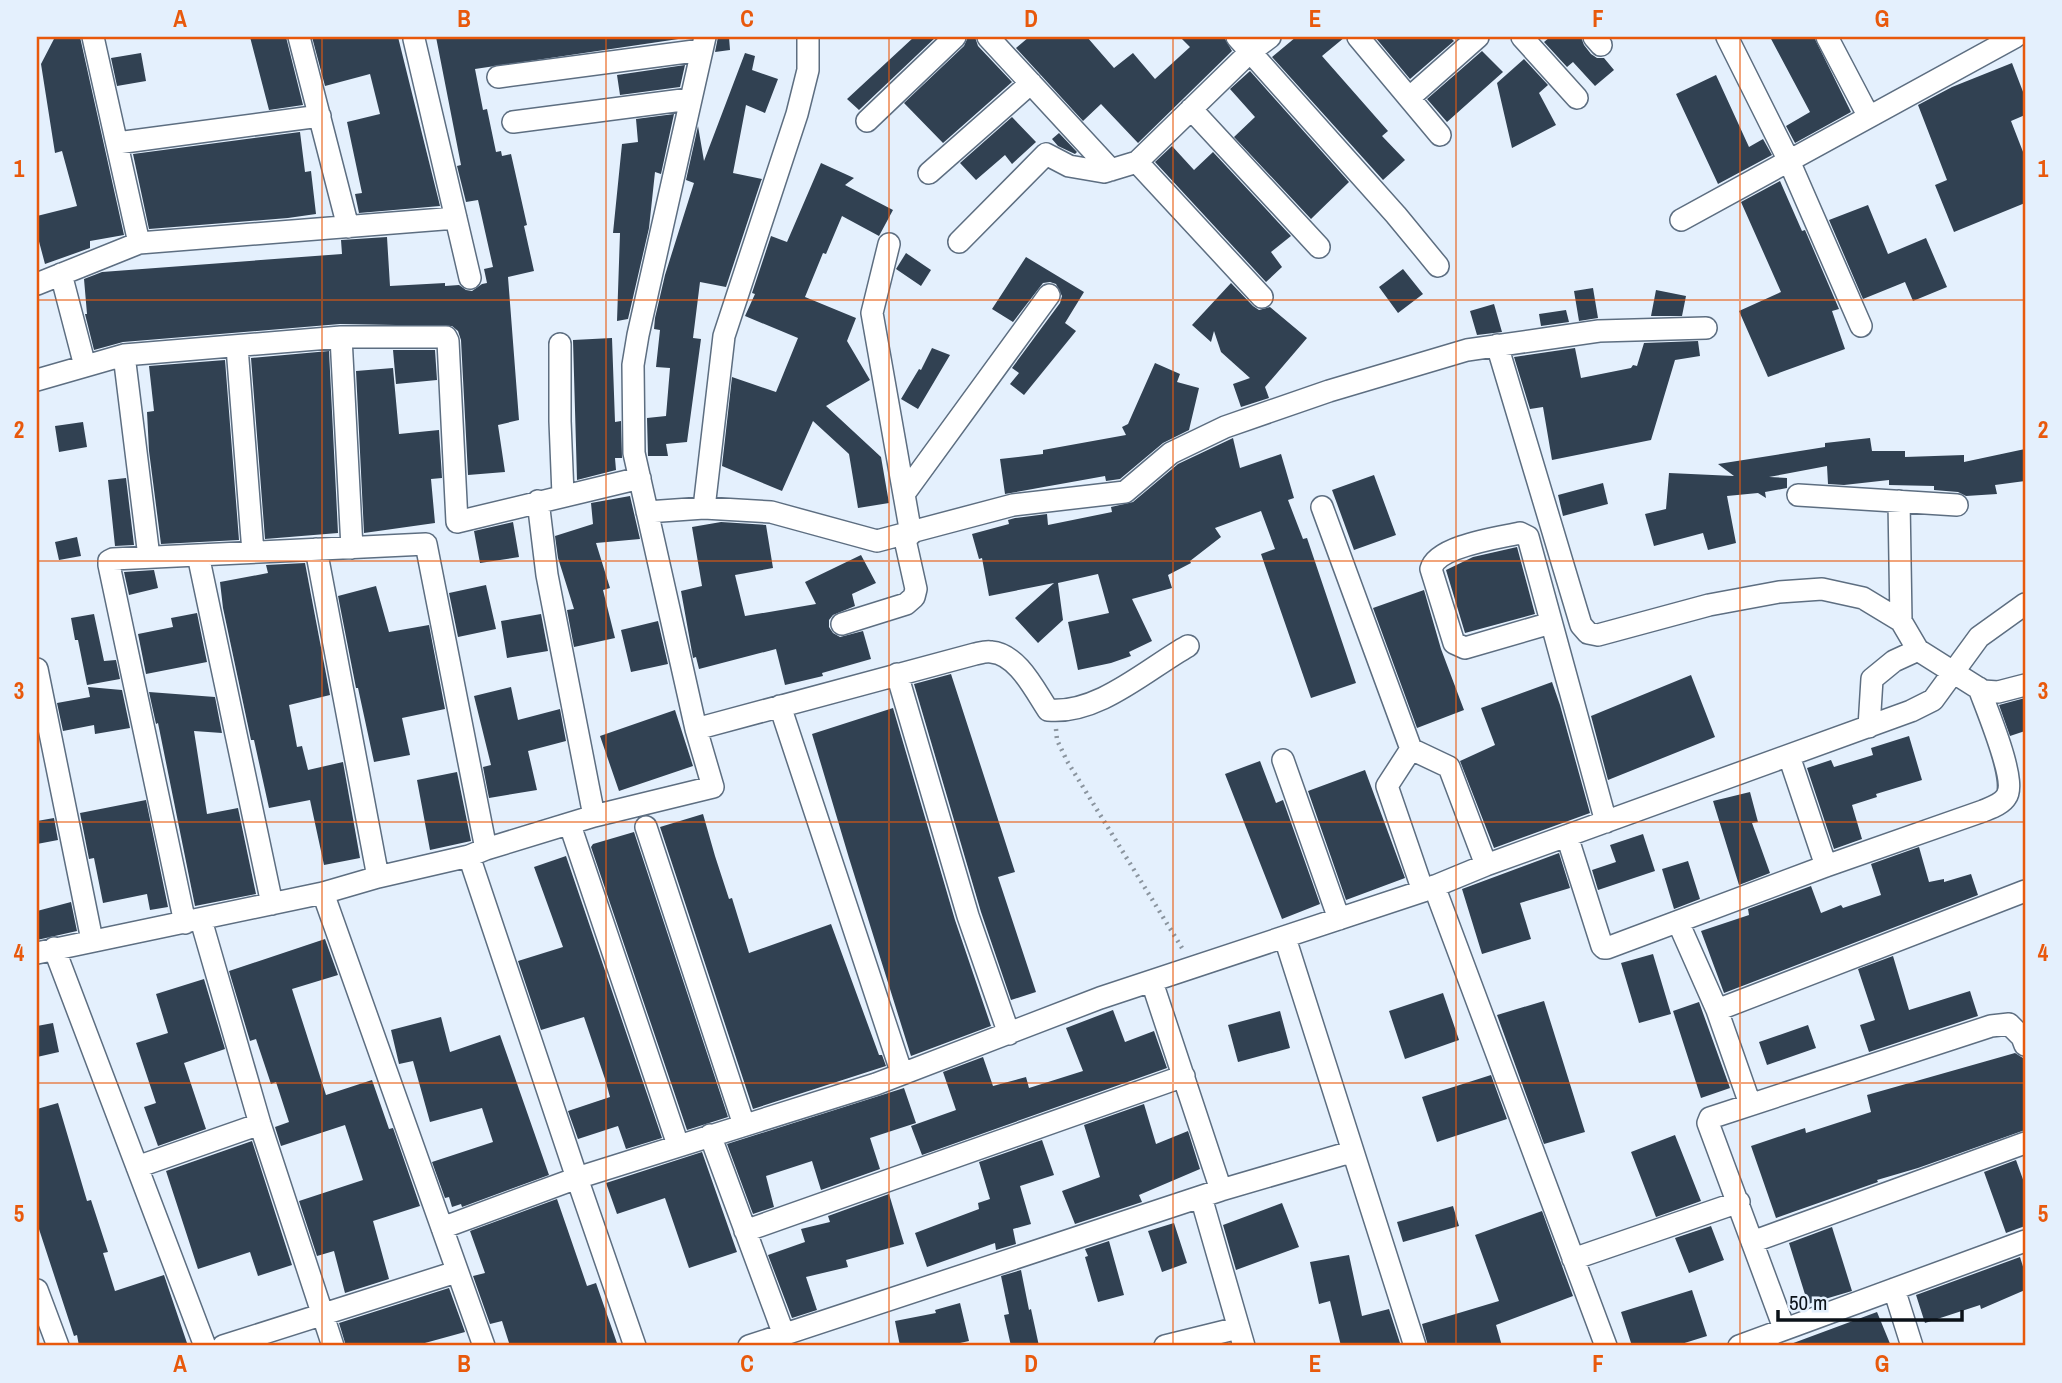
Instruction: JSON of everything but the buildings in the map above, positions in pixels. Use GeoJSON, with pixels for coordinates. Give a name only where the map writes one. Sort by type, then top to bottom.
{"type":"FeatureCollection","features":[{"type":"Feature","properties":{"kind":"street"},"geometry":{"type":"LineString","coordinates":[[93,37],[139,243]]}},
{"type":"Feature","properties":{"kind":"street"},"geometry":{"type":"LineString","coordinates":[[299,37],[348,227]]}},
{"type":"Feature","properties":{"kind":"street"},"geometry":{"type":"LineString","coordinates":[[704,509],[724,336],[797,114],[808,69],[808,37]]}},
{"type":"Feature","properties":{"kind":"street"},"geometry":{"type":"LineString","coordinates":[[867,121],[955,37]]}},
{"type":"Feature","properties":{"kind":"street"},"geometry":{"type":"LineString","coordinates":[[988,37],[1111,170]]}},
{"type":"Feature","properties":{"kind":"street"},"geometry":{"type":"LineString","coordinates":[[959,242],[1046,154],[1069,166],[1104,172],[1137,162],[1191,109],[1244,44],[1270,37]]}},
{"type":"Feature","properties":{"kind":"street"},"geometry":{"type":"LineString","coordinates":[[1358,37],[1440,135]]}},
{"type":"Feature","properties":{"kind":"street"},"geometry":{"type":"LineString","coordinates":[[1409,97],[1478,37]]}},
{"type":"Feature","properties":{"kind":"street"},"geometry":{"type":"LineString","coordinates":[[1522,37],[1577,98]]}},
{"type":"Feature","properties":{"kind":"street"},"geometry":{"type":"LineString","coordinates":[[1727,37],[1789,161],[1861,326]]}},
{"type":"Feature","properties":{"kind":"street"},"geometry":{"type":"LineString","coordinates":[[1827,37],[1869,117]]}},
{"type":"Feature","properties":{"kind":"street"},"geometry":{"type":"LineString","coordinates":[[1681,220],[2015,37]]}},
{"type":"Feature","properties":{"kind":"street"},"geometry":{"type":"LineString","coordinates":[[414,40],[470,278]]}},
{"type":"Feature","properties":{"kind":"street"},"geometry":{"type":"LineString","coordinates":[[205,1346],[137,1167],[46,951],[323,893],[477,853],[594,816],[713,787],[696,729],[634,453],[634,365],[638,335],[703,43],[498,77]]}},
{"type":"Feature","properties":{"kind":"street"},"geometry":{"type":"LineString","coordinates":[[1244,44],[1438,266]]}},
{"type":"Feature","properties":{"kind":"street"},"geometry":{"type":"LineString","coordinates":[[929,173],[1031,83]]}},
{"type":"Feature","properties":{"kind":"street"},"geometry":{"type":"LineString","coordinates":[[513,122],[690,99]]}},
{"type":"Feature","properties":{"kind":"street"},"geometry":{"type":"LineString","coordinates":[[1191,109],[1319,247]]}},
{"type":"Feature","properties":{"kind":"street"},"geometry":{"type":"LineString","coordinates":[[117,143],[320,116]]}},
{"type":"Feature","properties":{"kind":"street"},"geometry":{"type":"LineString","coordinates":[[1137,162],[1262,297]]}},
{"type":"Feature","properties":{"kind":"street"},"geometry":{"type":"LineString","coordinates":[[37,284],[139,243],[456,218]]}},
{"type":"Feature","properties":{"kind":"street"},"geometry":{"type":"LineString","coordinates":[[842,624],[906,604],[914,597],[916,589],[904,494],[872,313],[890,244]]}},
{"type":"Feature","properties":{"kind":"street"},"geometry":{"type":"LineString","coordinates":[[61,274],[85,366]]}},
{"type":"Feature","properties":{"kind":"street"},"geometry":{"type":"LineString","coordinates":[[904,494],[1049,295]]}},
{"type":"Feature","properties":{"kind":"street"},"geometry":{"type":"LineString","coordinates":[[647,512],[704,509],[771,512],[877,541],[1013,505],[1125,492],[1171,453],[1225,427],[1329,391],[1467,350],[1600,331],[1706,328]]}},
{"type":"Feature","properties":{"kind":"street"},"geometry":{"type":"LineString","coordinates":[[37,380],[124,355],[341,337],[446,337],[457,522],[640,478]]}},
{"type":"Feature","properties":{"kind":"street"},"geometry":{"type":"LineString","coordinates":[[341,337],[352,548]]}},
{"type":"Feature","properties":{"kind":"street"},"geometry":{"type":"LineString","coordinates":[[560,344],[559,421],[563,495]]}},
{"type":"Feature","properties":{"kind":"street"},"geometry":{"type":"LineString","coordinates":[[1497,345],[1581,625],[1588,632],[1598,635],[1720,603],[1779,592],[1822,589],[1863,598],[1901,621],[1918,650],[1983,691],[1998,692],[2025,685]]}},
{"type":"Feature","properties":{"kind":"street"},"geometry":{"type":"LineString","coordinates":[[237,347],[253,552]]}},
{"type":"Feature","properties":{"kind":"street"},"geometry":{"type":"LineString","coordinates":[[124,355],[149,557]]}},
{"type":"Feature","properties":{"kind":"street"},"geometry":{"type":"LineString","coordinates":[[1798,495],[1957,505]]}},
{"type":"Feature","properties":{"kind":"street"},"geometry":{"type":"LineString","coordinates":[[538,501],[547,575],[594,816]]}},
{"type":"Feature","properties":{"kind":"street"},"geometry":{"type":"LineString","coordinates":[[1899,501],[1901,621]]}},
{"type":"Feature","properties":{"kind":"street"},"geometry":{"type":"LineString","coordinates":[[1322,507],[1411,749],[1449,767],[1486,865]]}},
{"type":"Feature","properties":{"kind":"street"},"geometry":{"type":"LineString","coordinates":[[1551,623],[1465,648],[1454,643],[1431,569],[1433,561],[1446,552],[1520,533],[1528,537],[1606,822]]}},
{"type":"Feature","properties":{"kind":"street"},"geometry":{"type":"LineString","coordinates":[[333,1346],[193,921],[109,565],[113,559],[426,544],[477,853],[577,1178],[635,1346]]}},
{"type":"Feature","properties":{"kind":"street"},"geometry":{"type":"LineString","coordinates":[[316,549],[378,877]]}},
{"type":"Feature","properties":{"kind":"street"},"geometry":{"type":"LineString","coordinates":[[198,555],[272,904]]}},
{"type":"Feature","properties":{"kind":"street"},"geometry":{"type":"LineString","coordinates":[[442,1228],[577,1178],[902,1074],[1100,998],[1428,888],[1912,711],[1933,700],[1979,637],[2025,604]]}},
{"type":"Feature","properties":{"kind":"street"},"geometry":{"type":"LineString","coordinates":[[696,729],[897,674],[992,652],[1004,656],[1019,669],[1048,710],[1075,710],[1136,681],[1188,646]]}},
{"type":"Feature","properties":{"kind":"street"},"geometry":{"type":"LineString","coordinates":[[1869,727],[1872,679],[1894,661],[1918,650]]}},
{"type":"Feature","properties":{"kind":"street"},"geometry":{"type":"LineString","coordinates":[[37,669],[92,940]]}},
{"type":"Feature","properties":{"kind":"street"},"geometry":{"type":"LineString","coordinates":[[897,674],[968,916],[1009,1034]]}},
{"type":"Feature","properties":{"kind":"street"},"geometry":{"type":"LineString","coordinates":[[1567,836],[1604,948],[1678,922],[1983,811],[2006,798],[2010,789],[2006,762],[1979,688]]}},
{"type":"Feature","properties":{"kind":"street"},"geometry":{"type":"LineString","coordinates":[[780,706],[902,1074]]}},
{"type":"Feature","properties":{"kind":"street"},"geometry":{"type":"LineString","coordinates":[[1411,749],[1387,786],[1606,1346]]}},
{"type":"Feature","properties":{"kind":"street"},"geometry":{"type":"LineString","coordinates":[[1789,756],[1826,866]]}},
{"type":"Feature","properties":{"kind":"street"},"geometry":{"type":"LineString","coordinates":[[1283,760],[1339,919]]}},
{"type":"Feature","properties":{"kind":"street"},"geometry":{"type":"LineString","coordinates":[[570,825],[678,1145]]}},
{"type":"Feature","properties":{"kind":"street"},"geometry":{"type":"LineString","coordinates":[[646,827],[744,1125]]}},
{"type":"Feature","properties":{"kind":"street"},"geometry":{"type":"LineString","coordinates":[[1717,1010],[2025,891]]}},
{"type":"Feature","properties":{"kind":"street"},"geometry":{"type":"LineString","coordinates":[[323,893],[484,1346]]}},
{"type":"Feature","properties":{"kind":"street"},"geometry":{"type":"LineString","coordinates":[[1678,922],[1717,1010],[1751,1104]]}},
{"type":"Feature","properties":{"kind":"street"},"geometry":{"type":"LineString","coordinates":[[1285,938],[1415,1346]]}},
{"type":"Feature","properties":{"kind":"street"},"geometry":{"type":"LineString","coordinates":[[1152,982],[1184,1076],[1241,1337],[1165,1346]]}},
{"type":"Feature","properties":{"kind":"street"},"geometry":{"type":"LineString","coordinates":[[1784,1328],[1708,1121],[1751,1104],[1991,1026],[2009,1024],[2022,1037],[2025,1045]]}},
{"type":"Feature","properties":{"kind":"street"},"geometry":{"type":"LineString","coordinates":[[745,1231],[1184,1076]]}},
{"type":"Feature","properties":{"kind":"street"},"geometry":{"type":"LineString","coordinates":[[137,1167],[260,1124]]}},
{"type":"Feature","properties":{"kind":"street"},"geometry":{"type":"LineString","coordinates":[[710,1135],[784,1335]]}},
{"type":"Feature","properties":{"kind":"street"},"geometry":{"type":"LineString","coordinates":[[1752,1242],[2025,1143]]}},
{"type":"Feature","properties":{"kind":"street"},"geometry":{"type":"LineString","coordinates":[[749,1346],[1211,1194],[1351,1152]]}},
{"type":"Feature","properties":{"kind":"street"},"geometry":{"type":"LineString","coordinates":[[1573,1259],[1739,1202]]}},
{"type":"Feature","properties":{"kind":"street"},"geometry":{"type":"LineString","coordinates":[[1739,1346],[2025,1241]]}},
{"type":"Feature","properties":{"kind":"street"},"geometry":{"type":"LineString","coordinates":[[223,1346],[456,1272]]}},
{"type":"Feature","properties":{"kind":"street"},"geometry":{"type":"LineString","coordinates":[[1894,1289],[1912,1346]]}},
{"type":"Feature","properties":{"kind":"street"},"geometry":{"type":"LineString","coordinates":[[37,1290],[58,1346]]}},
{"type":"Feature","properties":{"kind":"path"},"geometry":{"type":"LineString","coordinates":[[1059,711],[1055,727],[1057,740],[1068,761],[1194,968]]}}]}
